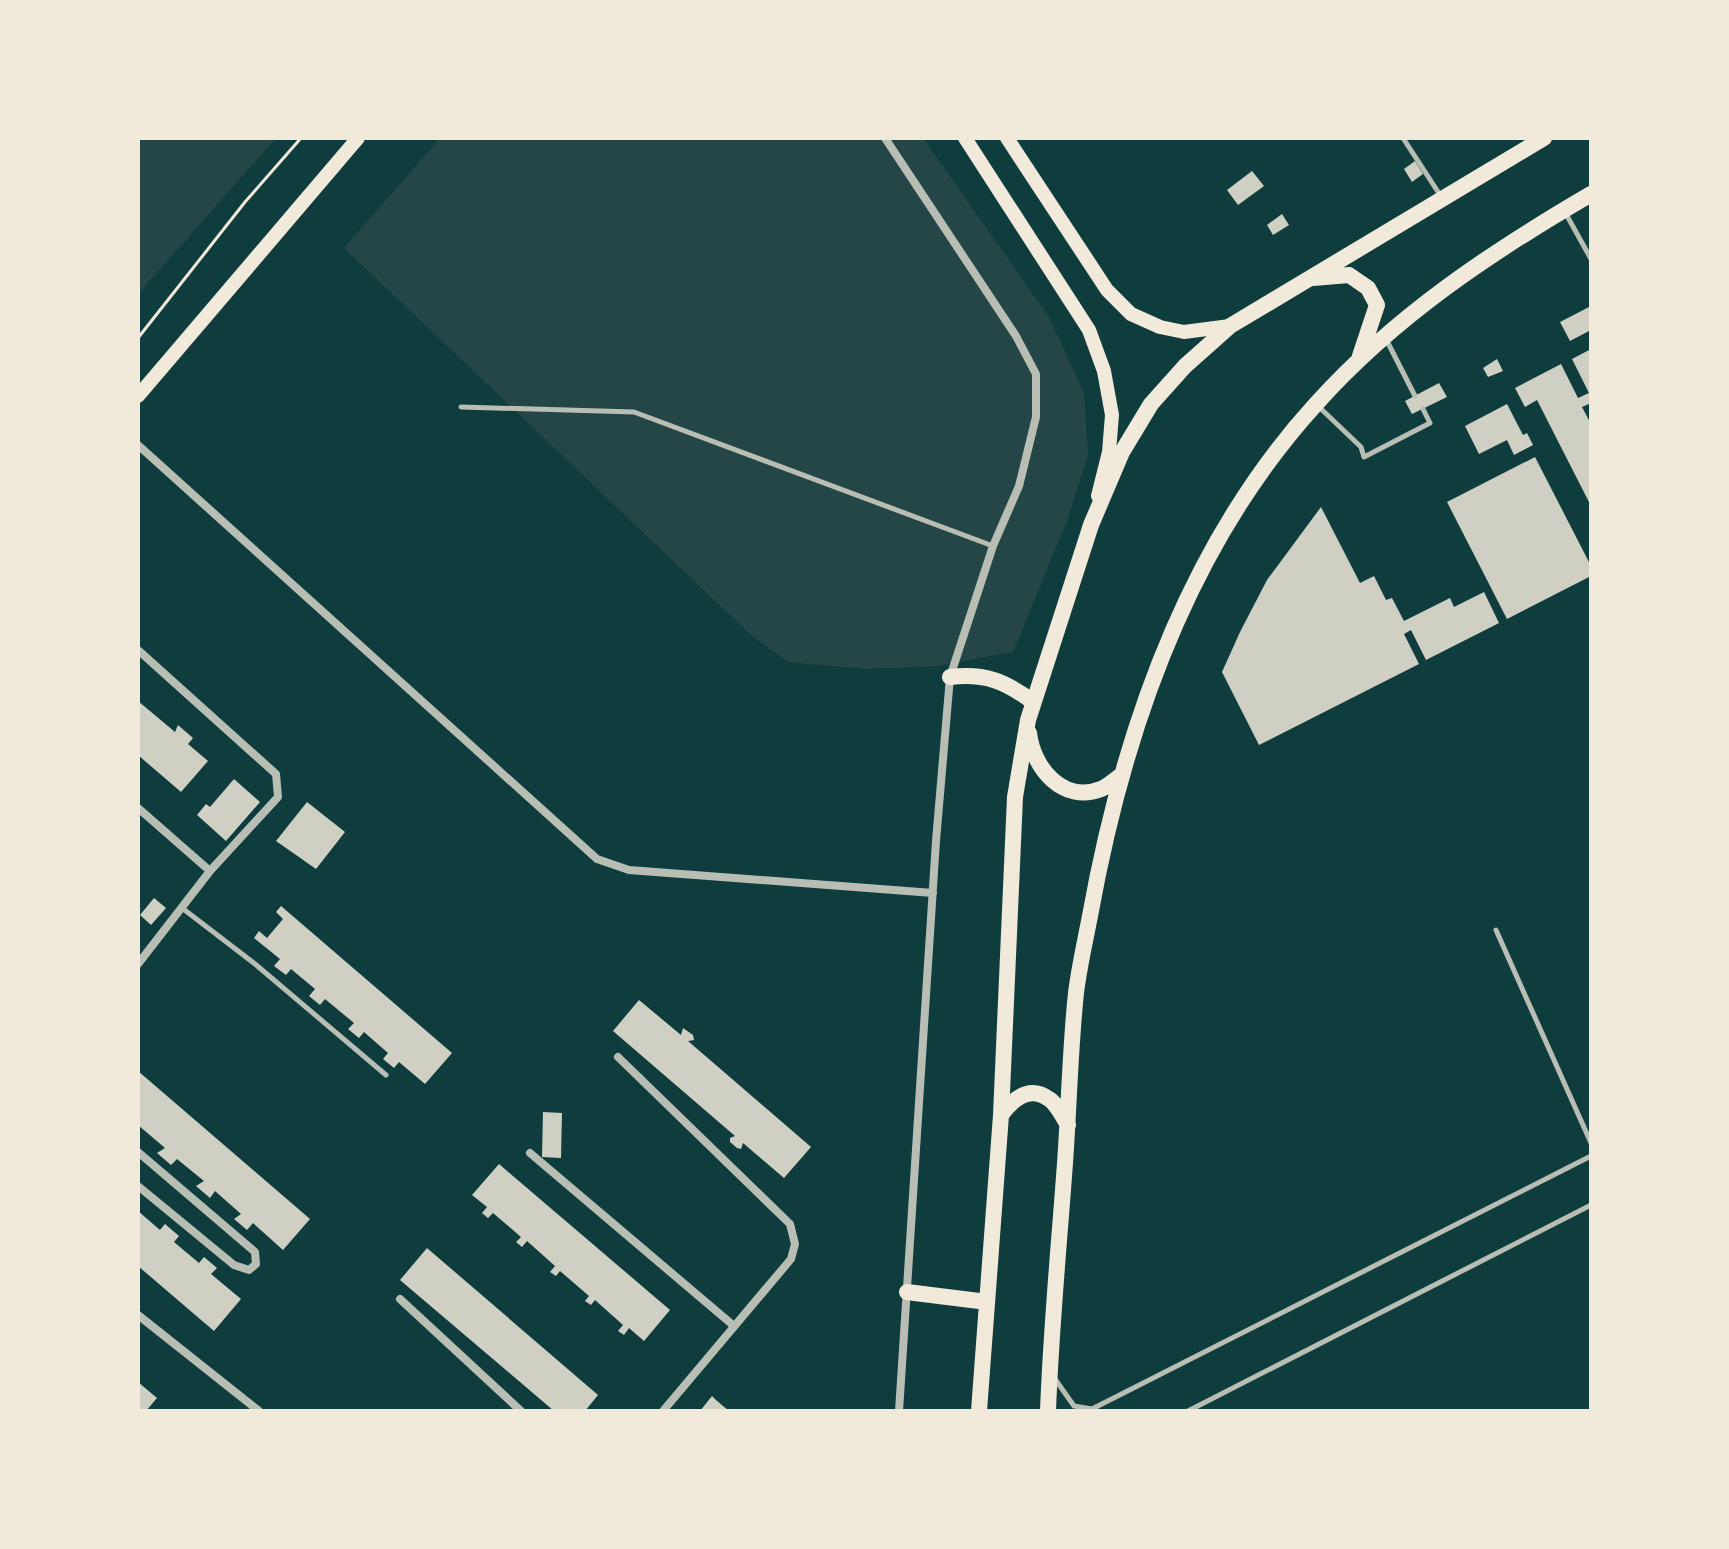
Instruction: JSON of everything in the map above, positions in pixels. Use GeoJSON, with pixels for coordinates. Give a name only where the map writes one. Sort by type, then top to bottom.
{"type":"FeatureCollection","features":[{"type":"Feature","properties":{"kind":"main road"},"geometry":{"type":"LineString","coordinates":[[138,396],[358,138]]}},
{"type":"Feature","properties":{"kind":"main road"},"geometry":{"type":"LineString","coordinates":[[965,138],[1089,330],[1104,371],[1112,415],[1109,452],[1091,525],[1033,702],[1015,797],[1001,1115],[979,1411]]}},
{"type":"Feature","properties":{"kind":"main road"},"geometry":{"type":"LineString","coordinates":[[1007,138],[1107,290],[1131,314],[1160,327],[1184,332],[1230,326]]}},
{"type":"Feature","properties":{"kind":"main road"},"geometry":{"type":"LineString","coordinates":[[1091,525],[1122,452],[1151,404],[1185,366],[1230,326],[1544,138]]}},
{"type":"Feature","properties":{"kind":"main road"},"geometry":{"type":"LineString","coordinates":[[1048,1411],[1076,992],[1101,856],[1122,775],[1157,665],[1220,533],[1264,468],[1315,404],[1385,336],[1480,261],[1591,194]]}},
{"type":"Feature","properties":{"kind":"main road"},"geometry":{"type":"LineString","coordinates":[[1309,278],[1349,275],[1368,288],[1377,305],[1357,361]]}},
{"type":"Feature","properties":{"kind":"main road"},"geometry":{"type":"LineString","coordinates":[[950,677],[973,675],[998,681],[1033,702]]}},
{"type":"Feature","properties":{"kind":"main road"},"geometry":{"type":"LineString","coordinates":[[1028,720],[1031,748],[1046,775],[1062,788],[1080,792],[1098,790],[1122,775]]}},
{"type":"Feature","properties":{"kind":"main road"},"geometry":{"type":"LineString","coordinates":[[1001,1115],[1014,1098],[1029,1093],[1049,1099],[1068,1125]]}},
{"type":"Feature","properties":{"kind":"main road"},"geometry":{"type":"LineString","coordinates":[[907,1292],[987,1302]]}},
{"type":"Feature","properties":{"kind":"street"},"geometry":{"type":"LineString","coordinates":[[885,138],[1016,336],[1036,374],[1036,417],[1019,486],[993,546],[950,677],[899,1411]]}},
{"type":"Feature","properties":{"kind":"street"},"geometry":{"type":"LineString","coordinates":[[138,445],[597,859],[629,870],[933,893]]}},
{"type":"Feature","properties":{"kind":"street"},"geometry":{"type":"LineString","coordinates":[[138,650],[276,774],[278,797],[210,871],[138,964]]}},
{"type":"Feature","properties":{"kind":"street"},"geometry":{"type":"LineString","coordinates":[[138,808],[210,871]]}},
{"type":"Feature","properties":{"kind":"street"},"geometry":{"type":"LineString","coordinates":[[618,1057],[790,1224],[795,1244],[791,1259],[663,1411]]}},
{"type":"Feature","properties":{"kind":"street"},"geometry":{"type":"LineString","coordinates":[[138,1152],[255,1252],[256,1264],[249,1270],[234,1265],[138,1186]]}},
{"type":"Feature","properties":{"kind":"street"},"geometry":{"type":"LineString","coordinates":[[530,1153],[734,1326]]}},
{"type":"Feature","properties":{"kind":"street"},"geometry":{"type":"LineString","coordinates":[[400,1299],[521,1411]]}},
{"type":"Feature","properties":{"kind":"street"},"geometry":{"type":"LineString","coordinates":[[138,1315],[259,1411]]}},
{"type":"Feature","properties":{"kind":"lane"},"geometry":{"type":"LineString","coordinates":[[1403,138],[1443,199]]}},
{"type":"Feature","properties":{"kind":"lane"},"geometry":{"type":"LineString","coordinates":[[1564,210],[1591,259]]}},
{"type":"Feature","properties":{"kind":"lane"},"geometry":{"type":"LineString","coordinates":[[1385,336],[1415,396]]}},
{"type":"Feature","properties":{"kind":"lane"},"geometry":{"type":"LineString","coordinates":[[1315,404],[1361,447],[1364,457],[1430,423],[1423,409]]}},
{"type":"Feature","properties":{"kind":"lane"},"geometry":{"type":"LineString","coordinates":[[461,407],[634,412],[993,546]]}},
{"type":"Feature","properties":{"kind":"lane"},"geometry":{"type":"LineString","coordinates":[[182,908],[255,964],[386,1075]]}},
{"type":"Feature","properties":{"kind":"lane"},"geometry":{"type":"LineString","coordinates":[[1496,930],[1591,1143]]}},
{"type":"Feature","properties":{"kind":"lane"},"geometry":{"type":"LineString","coordinates":[[1049,1370],[1074,1406],[1092,1409],[1591,1156]]}},
{"type":"Feature","properties":{"kind":"lane"},"geometry":{"type":"LineString","coordinates":[[1188,1411],[1591,1205]]}},
{"type":"Feature","properties":{"kind":"path"},"geometry":{"type":"LineString","coordinates":[[138,338],[245,202],[301,138]]}},
{"type":"Feature","properties":{"kind":"shaded area"},"geometry":{"type":"Polygon","coordinates":[[[138,138],[276,138],[138,294],[138,138]]]}},
{"type":"Feature","properties":{"kind":"shaded area"},"geometry":{"type":"Polygon","coordinates":[[[440,138],[923,138],[1049,317],[1084,393],[1088,455],[1067,521],[1013,652],[937,666],[865,669],[788,662],[752,636],[344,248],[440,138]]]}},
{"type":"Feature","properties":{"kind":"building"},"geometry":{"type":"Polygon","coordinates":[[[1415,161],[1423,174],[1412,182],[1404,169],[1415,161]]]}},
{"type":"Feature","properties":{"kind":"building"},"geometry":{"type":"Polygon","coordinates":[[[1252,171],[1264,186],[1238,205],[1227,190],[1252,171]]]}},
{"type":"Feature","properties":{"kind":"building"},"geometry":{"type":"Polygon","coordinates":[[[1282,214],[1289,225],[1273,235],[1267,225],[1282,214]]]}},
{"type":"Feature","properties":{"kind":"building"},"geometry":{"type":"Polygon","coordinates":[[[1591,306],[1591,330],[1570,341],[1560,322],[1591,306]]]}},
{"type":"Feature","properties":{"kind":"building"},"geometry":{"type":"Polygon","coordinates":[[[1591,349],[1591,403],[1582,407],[1591,424],[1591,506],[1537,400],[1525,407],[1515,388],[1561,364],[1578,398],[1589,393],[1572,359],[1591,349]]]}},
{"type":"Feature","properties":{"kind":"building"},"geometry":{"type":"Polygon","coordinates":[[[1497,359],[1503,371],[1488,377],[1483,368],[1497,359]]]}},
{"type":"Feature","properties":{"kind":"building"},"geometry":{"type":"Polygon","coordinates":[[[1439,383],[1447,397],[1412,414],[1405,401],[1439,383]]]}},
{"type":"Feature","properties":{"kind":"building"},"geometry":{"type":"Polygon","coordinates":[[[1507,404],[1523,435],[1527,433],[1533,445],[1514,455],[1507,440],[1479,454],[1465,426],[1507,404]]]}},
{"type":"Feature","properties":{"kind":"building"},"geometry":{"type":"Polygon","coordinates":[[[1535,457],[1591,566],[1591,576],[1507,619],[1447,502],[1535,457]]]}},
{"type":"Feature","properties":{"kind":"building"},"geometry":{"type":"Polygon","coordinates":[[[1321,507],[1360,583],[1374,576],[1386,600],[1392,598],[1404,621],[1450,598],[1454,607],[1484,592],[1499,623],[1426,660],[1411,630],[1404,634],[1419,664],[1259,745],[1222,672],[1267,580],[1321,507]]]}},
{"type":"Feature","properties":{"kind":"building"},"geometry":{"type":"Polygon","coordinates":[[[138,701],[175,732],[178,725],[193,738],[188,744],[208,761],[181,792],[138,755],[138,701]]]}},
{"type":"Feature","properties":{"kind":"building"},"geometry":{"type":"Polygon","coordinates":[[[234,779],[260,802],[226,841],[197,815],[206,804],[210,807],[234,779]]]}},
{"type":"Feature","properties":{"kind":"building"},"geometry":{"type":"Polygon","coordinates":[[[307,802],[345,832],[316,869],[276,841],[307,802]]]}},
{"type":"Feature","properties":{"kind":"building"},"geometry":{"type":"Polygon","coordinates":[[[154,898],[166,908],[151,925],[140,915],[154,898]]]}},
{"type":"Feature","properties":{"kind":"building"},"geometry":{"type":"Polygon","coordinates":[[[281,906],[452,1053],[425,1084],[399,1062],[394,1068],[383,1059],[388,1053],[364,1032],[359,1038],[348,1029],[354,1023],[325,999],[320,1005],[309,996],[315,989],[291,969],[286,975],[274,966],[280,959],[254,938],[259,931],[267,938],[283,919],[276,912],[281,906]]]}},
{"type":"Feature","properties":{"kind":"building"},"geometry":{"type":"Polygon","coordinates":[[[639,1000],[681,1035],[683,1028],[693,1035],[694,1040],[688,1041],[811,1147],[784,1178],[743,1143],[741,1149],[730,1142],[730,1138],[735,1136],[613,1031],[639,1000]]]}},
{"type":"Feature","properties":{"kind":"building"},"geometry":{"type":"Polygon","coordinates":[[[138,1071],[310,1219],[283,1250],[253,1223],[247,1230],[234,1219],[241,1214],[215,1191],[210,1198],[196,1186],[204,1181],[177,1159],[171,1165],[157,1153],[165,1148],[138,1125],[138,1071]]]}},
{"type":"Feature","properties":{"kind":"building"},"geometry":{"type":"Polygon","coordinates":[[[543,1112],[562,1113],[561,1158],[542,1157],[543,1112]]]}},
{"type":"Feature","properties":{"kind":"building"},"geometry":{"type":"Polygon","coordinates":[[[499,1164],[670,1310],[644,1341],[629,1328],[624,1335],[618,1331],[623,1325],[595,1300],[591,1305],[585,1301],[589,1296],[560,1271],[556,1276],[550,1272],[555,1266],[527,1241],[522,1247],[516,1242],[521,1237],[493,1213],[488,1218],[482,1213],[487,1207],[472,1195],[499,1164]]]}},
{"type":"Feature","properties":{"kind":"building"},"geometry":{"type":"Polygon","coordinates":[[[138,1211],[160,1230],[165,1224],[179,1236],[174,1242],[199,1263],[204,1257],[217,1268],[211,1274],[241,1299],[214,1331],[138,1266],[138,1211]]]}},
{"type":"Feature","properties":{"kind":"building"},"geometry":{"type":"Polygon","coordinates":[[[427,1248],[598,1395],[585,1411],[554,1411],[400,1280],[427,1248]]]}},
{"type":"Feature","properties":{"kind":"building"},"geometry":{"type":"Polygon","coordinates":[[[138,1382],[157,1398],[146,1411],[138,1411],[138,1382]]]}},
{"type":"Feature","properties":{"kind":"building"},"geometry":{"type":"Polygon","coordinates":[[[712,1396],[716,1400],[729,1411],[700,1411],[712,1396]]]}}]}
